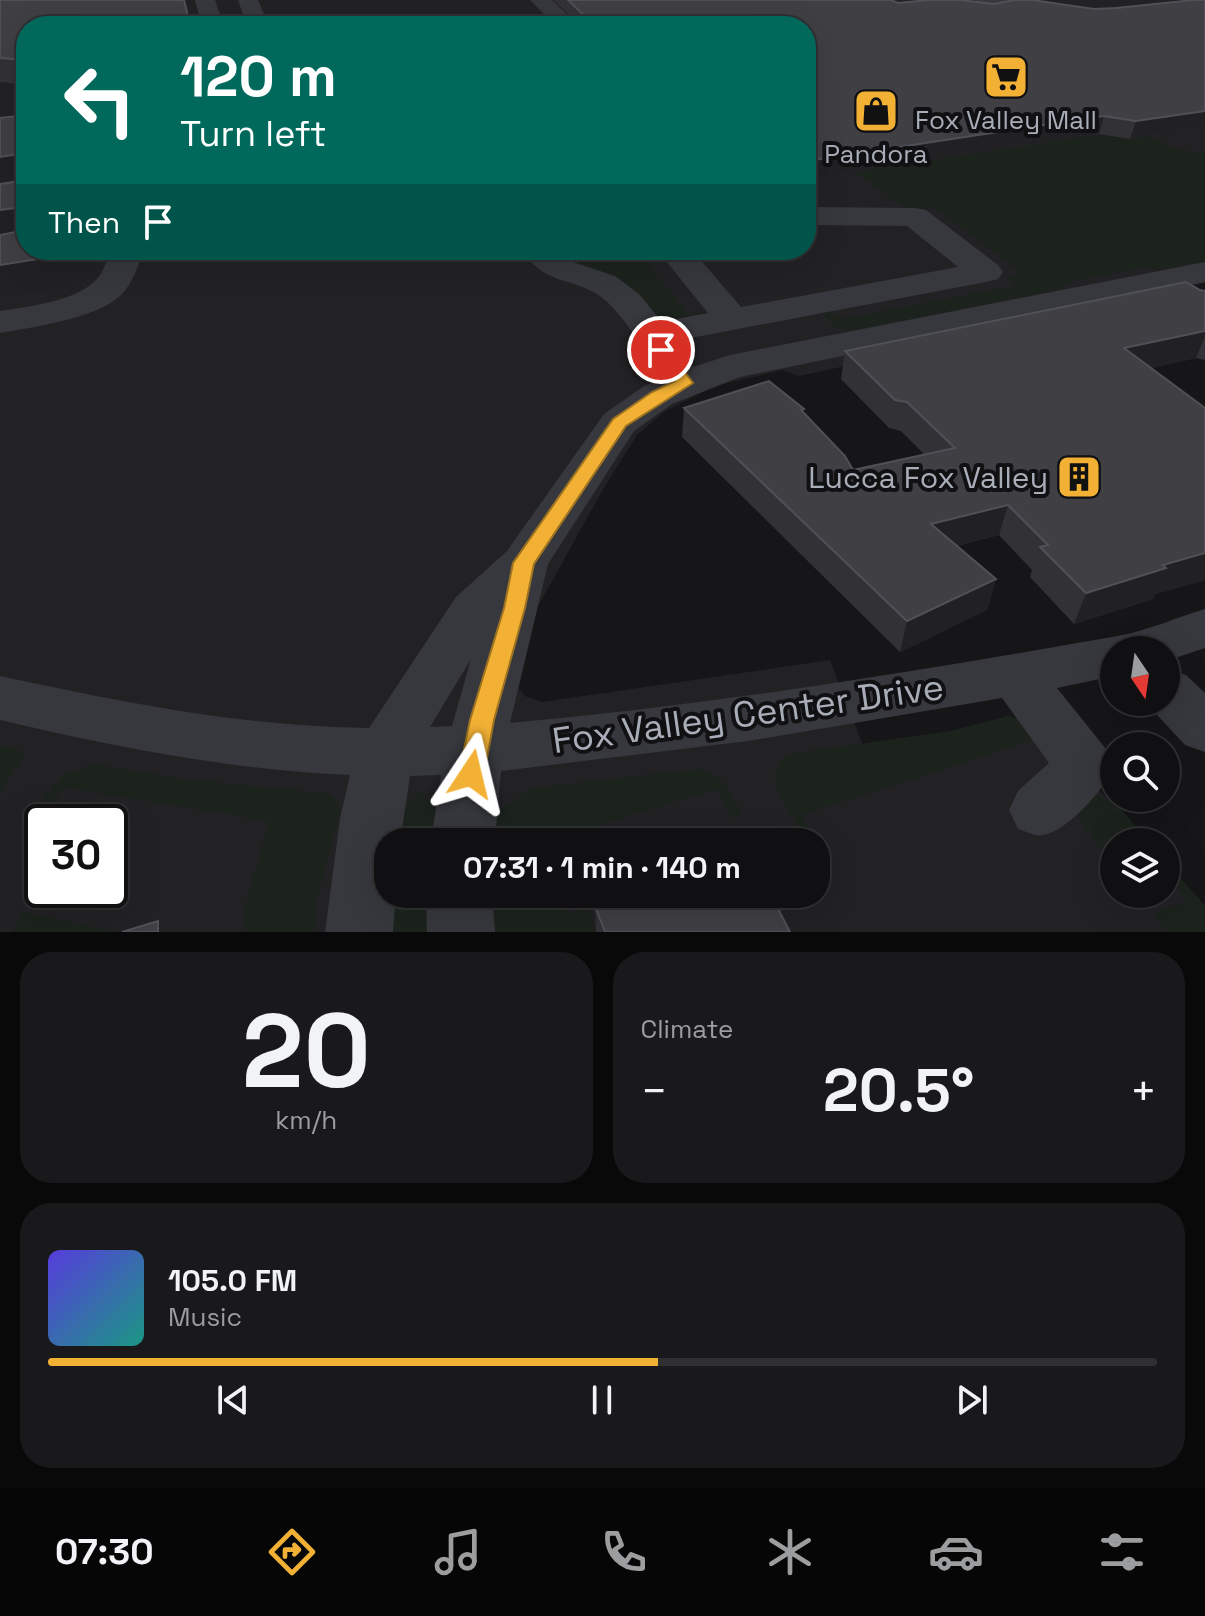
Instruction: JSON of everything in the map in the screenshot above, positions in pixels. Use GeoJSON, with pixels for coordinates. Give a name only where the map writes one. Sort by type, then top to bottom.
{"type":"FeatureCollection","features":[{"type":"Feature","properties":{"kind":"street"},"geometry":{"type":"LineString","coordinates":[[540,0],[557,16]]}},
{"type":"Feature","properties":{"kind":"street"},"geometry":{"type":"LineString","coordinates":[[957,2],[982,0],[1012,3],[1025,11],[1036,12],[1076,11]]}},
{"type":"Feature","properties":{"kind":"street"},"geometry":{"type":"LineString","coordinates":[[650,335],[986,272],[915,217],[816,216]]}},
{"type":"Feature","properties":{"kind":"street"},"geometry":{"type":"LineString","coordinates":[[0,322],[71,305],[107,289],[123,260]]}},
{"type":"Feature","properties":{"kind":"street"},"geometry":{"type":"LineString","coordinates":[[546,260],[559,269],[603,283],[625,299],[685,383]]}},
{"type":"Feature","properties":{"kind":"street"},"geometry":{"type":"LineString","coordinates":[[682,260],[733,320]]}},
{"type":"Feature","properties":{"kind":"street"},"geometry":{"type":"LineString","coordinates":[[359,932],[371,819],[385,752],[474,610],[524,563],[619,423],[658,395],[730,367],[1205,272]]}},
{"type":"Feature","properties":{"kind":"street"},"geometry":{"type":"LineString","coordinates":[[798,307],[837,347]]}},
{"type":"Feature","properties":{"kind":"street"},"geometry":{"type":"LineString","coordinates":[[465,828],[475,748],[496,664],[515,608],[524,563]]}},
{"type":"Feature","properties":{"kind":"street"},"geometry":{"type":"LineString","coordinates":[[1180,636],[1205,628]]}},
{"type":"Feature","properties":{"kind":"street","name":"Fox Valley Center Drive"},"geometry":{"type":"LineString","coordinates":[[0,698],[85,718],[190,735],[315,750],[385,752],[605,737],[726,721],[1100,659]]}},
{"type":"Feature","properties":{"kind":"street"},"geometry":{"type":"LineString","coordinates":[[1015,675],[1085,766],[1040,810]]}},
{"type":"Feature","properties":{"kind":"street"},"geometry":{"type":"LineString","coordinates":[[1180,704],[1205,729]]}},
{"type":"Feature","properties":{"kind":"street"},"geometry":{"type":"LineString","coordinates":[[460,908],[461,932]]}},
{"type":"Feature","properties":{"kind":"shaded area","name":"Fox Valley Mall"},"geometry":{"type":"Polygon","coordinates":[[[0,0],[1205,0],[1205,283],[1184,287],[1186,293],[799,376],[783,370],[714,386],[664,412],[637,435],[602,491],[530,621],[512,681],[525,696],[542,702],[830,660],[863,745],[951,731],[1009,716],[1100,791],[1100,812],[1123,812],[1137,828],[1100,828],[1100,908],[1180,908],[1180,877],[1205,906],[1205,932],[0,932],[0,0]]]}},
{"type":"Feature","properties":{"kind":"shaded area"},"geometry":{"type":"Polygon","coordinates":[[[1099,134],[1130,139],[1150,136],[1178,150],[1205,153],[1205,261],[1158,270],[1144,268],[1064,283],[1064,288],[850,331],[836,327],[821,313],[832,311],[841,319],[1017,285],[1006,277],[1022,273],[935,208],[907,210],[855,172],[1099,134]]]}},
{"type":"Feature","properties":{"kind":"shaded area"},"geometry":{"type":"Polygon","coordinates":[[[567,260],[643,260],[688,313],[707,310],[710,313],[659,321],[567,260]]]}},
{"type":"Feature","properties":{"kind":"shaded area"},"geometry":{"type":"Polygon","coordinates":[[[1009,716],[1026,722],[1034,740],[801,815],[808,828],[799,828],[775,784],[775,768],[787,754],[951,731],[1009,716]]]}},
{"type":"Feature","properties":{"kind":"shaded area"},"geometry":{"type":"Polygon","coordinates":[[[0,746],[15,746],[24,756],[0,791],[0,746]]]}},
{"type":"Feature","properties":{"kind":"shaded area"},"geometry":{"type":"Polygon","coordinates":[[[93,764],[184,779],[332,794],[341,810],[315,905],[314,932],[245,932],[245,908],[269,821],[63,787],[53,804],[40,804],[63,775],[93,764]]]}},
{"type":"Feature","properties":{"kind":"shaded area"},"geometry":{"type":"Polygon","coordinates":[[[699,769],[715,776],[726,786],[742,815],[734,820],[717,789],[603,824],[604,828],[489,828],[505,806],[533,788],[699,769]]]}},
{"type":"Feature","properties":{"kind":"shaded area"},"geometry":{"type":"Polygon","coordinates":[[[420,790],[439,812],[439,828],[397,828],[403,809],[420,790]]]}},
{"type":"Feature","properties":{"kind":"shaded area"},"geometry":{"type":"Polygon","coordinates":[[[1095,795],[1100,798],[1100,812],[1123,812],[1137,828],[1100,828],[1100,848],[1072,809],[1095,795]]]}},
{"type":"Feature","properties":{"kind":"shaded area"},"geometry":{"type":"Polygon","coordinates":[[[1180,877],[1205,906],[1205,932],[1168,932],[1153,913],[1180,908],[1180,904],[1188,901],[1180,892],[1180,877]]]}},
{"type":"Feature","properties":{"kind":"shaded area"},"geometry":{"type":"Polygon","coordinates":[[[387,908],[437,908],[437,932],[386,932],[387,908]]]}},
{"type":"Feature","properties":{"kind":"shaded area"},"geometry":{"type":"Polygon","coordinates":[[[489,908],[566,908],[568,913],[589,908],[596,932],[490,932],[489,908]]]}},
{"type":"Feature","properties":{"kind":"shaded area"},"geometry":{"type":"Polygon","coordinates":[[[23,912],[118,932],[11,932],[23,912]]]}},
{"type":"Feature","properties":{"kind":"building"},"geometry":{"type":"Polygon","coordinates":[[[0,0],[184,0],[188,16],[16,16],[16,59],[0,58],[0,0]]]}},
{"type":"Feature","properties":{"kind":"building","name":"Fox Valley Mall"},"geometry":{"type":"Polygon","coordinates":[[[568,0],[891,0],[898,3],[960,0],[994,4],[1032,0],[1094,9],[1205,0],[1205,111],[1136,121],[1104,116],[816,159],[816,16],[585,16],[568,0]]]}},
{"type":"Feature","properties":{"kind":"building"},"geometry":{"type":"Polygon","coordinates":[[[16,116],[16,154],[0,157],[0,118],[16,116]]]}},
{"type":"Feature","properties":{"kind":"building"},"geometry":{"type":"Polygon","coordinates":[[[16,182],[16,211],[15,208],[0,210],[0,184],[16,182]]]}},
{"type":"Feature","properties":{"kind":"building"},"geometry":{"type":"Polygon","coordinates":[[[16,232],[16,260],[32,260],[0,265],[0,235],[16,232]]]}},
{"type":"Feature","properties":{"kind":"building","name":"Lucca Fox Valley"},"geometry":{"type":"Polygon","coordinates":[[[1186,282],[1205,291],[1205,331],[1124,348],[1205,408],[1205,553],[1086,593],[1040,547],[1048,545],[1008,505],[931,524],[996,579],[907,621],[684,408],[769,381],[804,409],[801,410],[845,456],[853,470],[955,448],[907,402],[895,400],[845,351],[1186,282]]]}},
{"type":"Feature","properties":{"kind":"building"},"geometry":{"type":"Polygon","coordinates":[[[596,908],[778,908],[790,932],[605,932],[596,908]]]}},
{"type":"Feature","properties":{"kind":"building"},"geometry":{"type":"Polygon","coordinates":[[[158,921],[158,932],[122,932],[158,921]]]}},
{"type":"Feature","properties":{"kind":"place","name":"Fox Valley Mall"},"geometry":{"type":"Point","coordinates":[1006,77]}},
{"type":"Feature","properties":{"kind":"place","name":"Pandora"},"geometry":{"type":"Point","coordinates":[876,111]}},
{"type":"Feature","properties":{"kind":"place","name":"Lucca Fox Valley"},"geometry":{"type":"Point","coordinates":[1079,477]}},
{"type":"Feature","properties":{"kind":"route"},"geometry":{"type":"LineString","coordinates":[[471,774],[496,664],[515,608],[524,563],[619,423],[658,395],[685,383],[661,350]]}}]}
